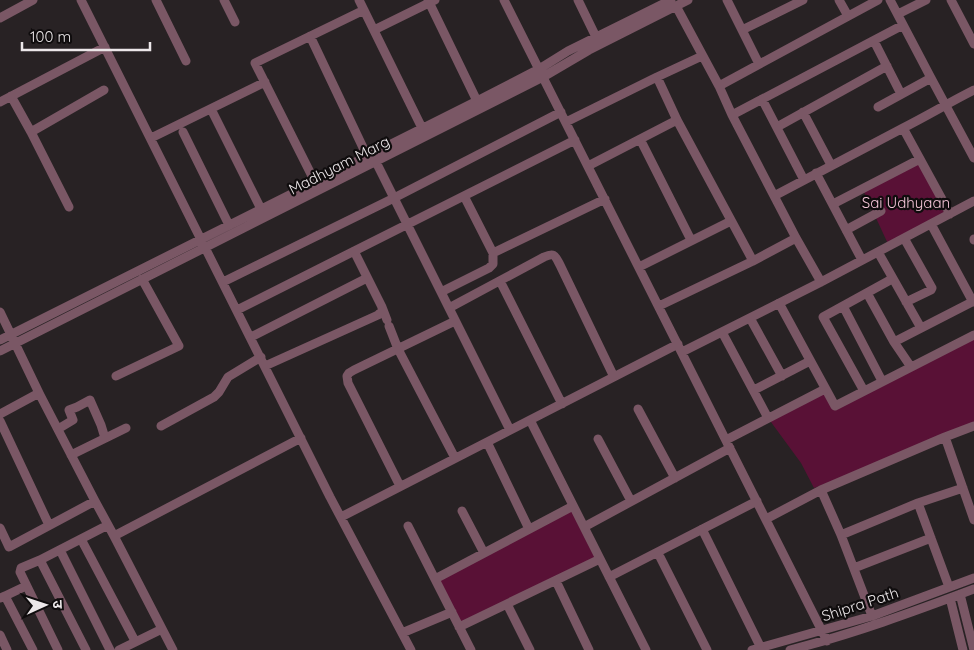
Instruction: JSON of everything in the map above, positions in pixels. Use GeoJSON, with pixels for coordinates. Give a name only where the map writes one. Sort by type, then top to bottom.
{"type":"FeatureCollection","features":[{"type":"Feature","properties":{"kind":"street"},"geometry":{"type":"LineString","coordinates":[[0,18],[33,0]]}},
{"type":"Feature","properties":{"kind":"street"},"geometry":{"type":"LineString","coordinates":[[82,0],[301,438],[411,650]]}},
{"type":"Feature","properties":{"kind":"street"},"geometry":{"type":"LineString","coordinates":[[156,0],[186,61]]}},
{"type":"Feature","properties":{"kind":"street"},"geometry":{"type":"LineString","coordinates":[[224,0],[235,22]]}},
{"type":"Feature","properties":{"kind":"street"},"geometry":{"type":"LineString","coordinates":[[359,0],[422,128]]}},
{"type":"Feature","properties":{"kind":"street"},"geometry":{"type":"LineString","coordinates":[[504,0],[828,640]]}},
{"type":"Feature","properties":{"kind":"street"},"geometry":{"type":"LineString","coordinates":[[578,0],[596,37]]}},
{"type":"Feature","properties":{"kind":"street","name":"Madhyam Marg"},"geometry":{"type":"LineString","coordinates":[[0,340],[376,162],[541,73],[568,51],[596,37],[673,3],[688,0]]}},
{"type":"Feature","properties":{"kind":"street"},"geometry":{"type":"LineString","coordinates":[[727,0],[759,64]]}},
{"type":"Feature","properties":{"kind":"street"},"geometry":{"type":"LineString","coordinates":[[742,30],[802,0]]}},
{"type":"Feature","properties":{"kind":"street"},"geometry":{"type":"LineString","coordinates":[[840,0],[848,16]]}},
{"type":"Feature","properties":{"kind":"street"},"geometry":{"type":"LineString","coordinates":[[719,86],[878,0]]}},
{"type":"Feature","properties":{"kind":"street"},"geometry":{"type":"LineString","coordinates":[[890,0],[930,78],[971,145],[974,158]]}},
{"type":"Feature","properties":{"kind":"street"},"geometry":{"type":"LineString","coordinates":[[898,14],[926,0]]}},
{"type":"Feature","properties":{"kind":"street"},"geometry":{"type":"LineString","coordinates":[[951,0],[974,44]]}},
{"type":"Feature","properties":{"kind":"street"},"geometry":{"type":"LineString","coordinates":[[374,30],[431,1],[477,101]]}},
{"type":"Feature","properties":{"kind":"street"},"geometry":{"type":"LineString","coordinates":[[673,3],[719,86],[774,196],[821,282]]}},
{"type":"Feature","properties":{"kind":"street","name":"Madhyam Marg"},"geometry":{"type":"LineString","coordinates":[[0,351],[142,279],[204,243],[229,225],[477,101],[589,50],[673,3]]}},
{"type":"Feature","properties":{"kind":"street"},"geometry":{"type":"LineString","coordinates":[[315,182],[255,64],[364,10]]}},
{"type":"Feature","properties":{"kind":"street"},"geometry":{"type":"LineString","coordinates":[[732,115],[903,25]]}},
{"type":"Feature","properties":{"kind":"street"},"geometry":{"type":"LineString","coordinates":[[310,36],[366,156]]}},
{"type":"Feature","properties":{"kind":"street"},"geometry":{"type":"LineString","coordinates":[[874,41],[901,94]]}},
{"type":"Feature","properties":{"kind":"street"},"geometry":{"type":"LineString","coordinates":[[0,102],[104,47]]}},
{"type":"Feature","properties":{"kind":"street"},"geometry":{"type":"LineString","coordinates":[[566,122],[657,76],[702,56]]}},
{"type":"Feature","properties":{"kind":"street"},"geometry":{"type":"LineString","coordinates":[[777,127],[887,66]]}},
{"type":"Feature","properties":{"kind":"street"},"geometry":{"type":"LineString","coordinates":[[657,76],[677,120],[753,261]]}},
{"type":"Feature","properties":{"kind":"street"},"geometry":{"type":"LineString","coordinates":[[878,107],[930,78]]}},
{"type":"Feature","properties":{"kind":"street"},"geometry":{"type":"LineString","coordinates":[[152,138],[265,82]]}},
{"type":"Feature","properties":{"kind":"street"},"geometry":{"type":"LineString","coordinates":[[31,132],[104,90]]}},
{"type":"Feature","properties":{"kind":"street"},"geometry":{"type":"LineString","coordinates":[[774,196],[974,90]]}},
{"type":"Feature","properties":{"kind":"street"},"geometry":{"type":"LineString","coordinates":[[11,96],[69,207]]}},
{"type":"Feature","properties":{"kind":"street"},"geometry":{"type":"LineString","coordinates":[[762,99],[804,180]]}},
{"type":"Feature","properties":{"kind":"street"},"geometry":{"type":"LineString","coordinates":[[211,109],[261,209]]}},
{"type":"Feature","properties":{"kind":"street"},"geometry":{"type":"LineString","coordinates":[[223,282],[394,198],[561,112]]}},
{"type":"Feature","properties":{"kind":"street"},"geometry":{"type":"LineString","coordinates":[[804,112],[831,165]]}},
{"type":"Feature","properties":{"kind":"street"},"geometry":{"type":"LineString","coordinates":[[588,166],[677,120]]}},
{"type":"Feature","properties":{"kind":"street"},"geometry":{"type":"LineString","coordinates":[[903,128],[950,214]]}},
{"type":"Feature","properties":{"kind":"street"},"geometry":{"type":"LineString","coordinates":[[183,132],[229,225]]}},
{"type":"Feature","properties":{"kind":"street"},"geometry":{"type":"LineString","coordinates":[[640,139],[692,240]]}},
{"type":"Feature","properties":{"kind":"street"},"geometry":{"type":"LineString","coordinates":[[237,310],[575,140]]}},
{"type":"Feature","properties":{"kind":"street"},"geometry":{"type":"LineString","coordinates":[[832,204],[920,159]]}},
{"type":"Feature","properties":{"kind":"street"},"geometry":{"type":"LineString","coordinates":[[376,162],[510,430]]}},
{"type":"Feature","properties":{"kind":"street"},"geometry":{"type":"LineString","coordinates":[[816,173],[862,260]]}},
{"type":"Feature","properties":{"kind":"street"},"geometry":{"type":"LineString","coordinates":[[441,292],[489,268],[493,264],[493,253],[464,196]]}},
{"type":"Feature","properties":{"kind":"street"},"geometry":{"type":"LineString","coordinates":[[493,253],[605,198]]}},
{"type":"Feature","properties":{"kind":"street"},"geometry":{"type":"LineString","coordinates":[[341,517],[614,377],[722,332],[974,201]]}},
{"type":"Feature","properties":{"kind":"street"},"geometry":{"type":"LineString","coordinates":[[846,230],[881,211]]}},
{"type":"Feature","properties":{"kind":"street"},"geometry":{"type":"LineString","coordinates":[[639,266],[731,221]]}},
{"type":"Feature","properties":{"kind":"street"},"geometry":{"type":"LineString","coordinates":[[894,342],[974,302],[931,224]]}},
{"type":"Feature","properties":{"kind":"street"},"geometry":{"type":"LineString","coordinates":[[659,306],[796,238]]}},
{"type":"Feature","properties":{"kind":"street"},"geometry":{"type":"LineString","coordinates":[[904,238],[932,287],[931,290],[906,302]]}},
{"type":"Feature","properties":{"kind":"street"},"geometry":{"type":"LineString","coordinates":[[354,252],[382,307],[398,349],[455,458]]}},
{"type":"Feature","properties":{"kind":"street"},"geometry":{"type":"LineString","coordinates":[[878,252],[921,328]]}},
{"type":"Feature","properties":{"kind":"street"},"geometry":{"type":"LineString","coordinates":[[449,308],[544,257],[553,255],[556,257],[614,377]]}},
{"type":"Feature","properties":{"kind":"street"},"geometry":{"type":"LineString","coordinates":[[251,337],[367,278]]}},
{"type":"Feature","properties":{"kind":"street"},"geometry":{"type":"LineString","coordinates":[[116,376],[179,346],[142,279]]}},
{"type":"Feature","properties":{"kind":"street"},"geometry":{"type":"LineString","coordinates":[[864,391],[823,317],[892,279]]}},
{"type":"Feature","properties":{"kind":"street"},"geometry":{"type":"LineString","coordinates":[[500,281],[562,404]]}},
{"type":"Feature","properties":{"kind":"street"},"geometry":{"type":"LineString","coordinates":[[867,293],[894,342],[911,367]]}},
{"type":"Feature","properties":{"kind":"street"},"geometry":{"type":"LineString","coordinates":[[779,303],[835,406],[974,336]]}},
{"type":"Feature","properties":{"kind":"street"},"geometry":{"type":"LineString","coordinates":[[843,306],[882,381]]}},
{"type":"Feature","properties":{"kind":"street"},"geometry":{"type":"LineString","coordinates":[[265,366],[378,315],[382,311],[382,307]]}},
{"type":"Feature","properties":{"kind":"street"},"geometry":{"type":"LineString","coordinates":[[0,312],[39,394],[173,650]]}},
{"type":"Feature","properties":{"kind":"street"},"geometry":{"type":"LineString","coordinates":[[750,318],[782,376]]}},
{"type":"Feature","properties":{"kind":"street"},"geometry":{"type":"LineString","coordinates":[[400,486],[347,380],[347,376],[354,370],[455,321]]}},
{"type":"Feature","properties":{"kind":"street"},"geometry":{"type":"LineString","coordinates":[[722,332],[768,418]]}},
{"type":"Feature","properties":{"kind":"street"},"geometry":{"type":"LineString","coordinates":[[161,426],[214,397],[228,377],[261,358]]}},
{"type":"Feature","properties":{"kind":"street"},"geometry":{"type":"LineString","coordinates":[[754,390],[810,361]]}},
{"type":"Feature","properties":{"kind":"street"},"geometry":{"type":"LineString","coordinates":[[584,527],[675,478],[768,418],[825,388]]}},
{"type":"Feature","properties":{"kind":"street"},"geometry":{"type":"LineString","coordinates":[[0,414],[39,394]]}},
{"type":"Feature","properties":{"kind":"street"},"geometry":{"type":"LineString","coordinates":[[58,429],[73,420],[69,410],[77,408],[90,400],[105,438]]}},
{"type":"Feature","properties":{"kind":"street"},"geometry":{"type":"LineString","coordinates":[[638,409],[675,478]]}},
{"type":"Feature","properties":{"kind":"street"},"geometry":{"type":"LineString","coordinates":[[530,420],[646,650]]}},
{"type":"Feature","properties":{"kind":"street"},"geometry":{"type":"LineString","coordinates":[[0,421],[49,526]]}},
{"type":"Feature","properties":{"kind":"street"},"geometry":{"type":"LineString","coordinates":[[766,519],[821,490],[974,426]]}},
{"type":"Feature","properties":{"kind":"street"},"geometry":{"type":"LineString","coordinates":[[71,455],[126,428]]}},
{"type":"Feature","properties":{"kind":"street"},"geometry":{"type":"LineString","coordinates":[[945,437],[974,520]]}},
{"type":"Feature","properties":{"kind":"street"},"geometry":{"type":"LineString","coordinates":[[114,536],[301,438]]}},
{"type":"Feature","properties":{"kind":"street"},"geometry":{"type":"LineString","coordinates":[[598,439],[631,501]]}},
{"type":"Feature","properties":{"kind":"street"},"geometry":{"type":"LineString","coordinates":[[487,442],[530,529]]}},
{"type":"Feature","properties":{"kind":"street"},"geometry":{"type":"LineString","coordinates":[[841,535],[918,503],[963,488]]}},
{"type":"Feature","properties":{"kind":"street"},"geometry":{"type":"LineString","coordinates":[[821,490],[841,535],[872,616]]}},
{"type":"Feature","properties":{"kind":"street"},"geometry":{"type":"LineString","coordinates":[[0,528],[9,547],[95,501]]}},
{"type":"Feature","properties":{"kind":"street"},"geometry":{"type":"LineString","coordinates":[[610,577],[757,501]]}},
{"type":"Feature","properties":{"kind":"street"},"geometry":{"type":"LineString","coordinates":[[918,503],[949,587]]}},
{"type":"Feature","properties":{"kind":"street"},"geometry":{"type":"LineString","coordinates":[[435,579],[573,506]]}},
{"type":"Feature","properties":{"kind":"street"},"geometry":{"type":"LineString","coordinates":[[462,511],[484,553]]}},
{"type":"Feature","properties":{"kind":"street"},"geometry":{"type":"LineString","coordinates":[[58,650],[20,570],[108,524]]}},
{"type":"Feature","properties":{"kind":"street"},"geometry":{"type":"LineString","coordinates":[[408,526],[471,650]]}},
{"type":"Feature","properties":{"kind":"street"},"geometry":{"type":"LineString","coordinates":[[702,529],[757,649]]}},
{"type":"Feature","properties":{"kind":"street"},"geometry":{"type":"LineString","coordinates":[[854,568],[931,538]]}},
{"type":"Feature","properties":{"kind":"street"},"geometry":{"type":"LineString","coordinates":[[81,539],[135,641]]}},
{"type":"Feature","properties":{"kind":"street"},"geometry":{"type":"LineString","coordinates":[[60,550],[110,650]]}},
{"type":"Feature","properties":{"kind":"street"},"geometry":{"type":"LineString","coordinates":[[658,553],[707,650]]}},
{"type":"Feature","properties":{"kind":"street"},"geometry":{"type":"LineString","coordinates":[[460,627],[600,559]]}},
{"type":"Feature","properties":{"kind":"street"},"geometry":{"type":"LineString","coordinates":[[40,560],[86,650]]}},
{"type":"Feature","properties":{"kind":"street","name":"Shipra Path"},"geometry":{"type":"LineString","coordinates":[[757,649],[872,616],[974,578]]}},
{"type":"Feature","properties":{"kind":"street"},"geometry":{"type":"LineString","coordinates":[[556,581],[589,650]]}},
{"type":"Feature","properties":{"kind":"street"},"geometry":{"type":"LineString","coordinates":[[26,586],[2,597],[34,650]]}},
{"type":"Feature","properties":{"kind":"street","name":"Shipra Path"},"geometry":{"type":"LineString","coordinates":[[790,650],[892,620],[974,589]]}},
{"type":"Feature","properties":{"kind":"street"},"geometry":{"type":"LineString","coordinates":[[960,594],[974,650]]}},
{"type":"Feature","properties":{"kind":"street"},"geometry":{"type":"LineString","coordinates":[[950,598],[963,650]]}},
{"type":"Feature","properties":{"kind":"street"},"geometry":{"type":"LineString","coordinates":[[507,604],[530,650]]}},
{"type":"Feature","properties":{"kind":"street"},"geometry":{"type":"LineString","coordinates":[[402,634],[452,612]]}},
{"type":"Feature","properties":{"kind":"street"},"geometry":{"type":"LineString","coordinates":[[119,650],[162,629]]}},
{"type":"Feature","properties":{"kind":"street"},"geometry":{"type":"LineString","coordinates":[[0,635],[7,650]]}},
{"type":"Feature","properties":{"kind":"green space","name":"Sai Udhyaan"},"geometry":{"type":"Polygon","coordinates":[[[921,161],[950,214],[889,246],[863,190],[921,161]]]}},
{"type":"Feature","properties":{"kind":"green space"},"geometry":{"type":"Polygon","coordinates":[[[974,335],[974,426],[814,488],[801,463],[768,418],[825,389],[835,406],[974,335]]]}},
{"type":"Feature","properties":{"kind":"green space"},"geometry":{"type":"Polygon","coordinates":[[[573,506],[600,559],[459,627],[435,579],[573,506]]]}}]}
